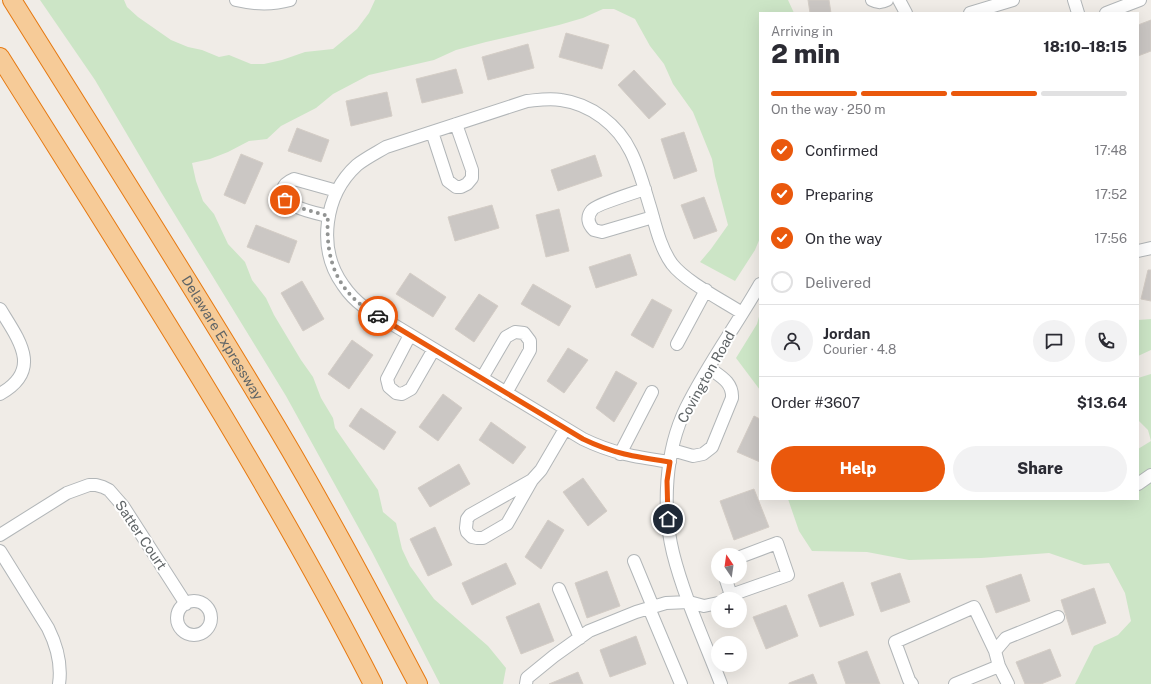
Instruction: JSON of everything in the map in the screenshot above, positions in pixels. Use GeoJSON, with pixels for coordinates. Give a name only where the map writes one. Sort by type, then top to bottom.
{"type":"FeatureCollection","features":[{"type":"Feature","properties":{"kind":"highway","name":"Delaware Expressway"},"geometry":{"type":"LineString","coordinates":[[12,0],[262,402],[370,594],[418,684]]}},
{"type":"Feature","properties":{"kind":"highway"},"geometry":{"type":"LineString","coordinates":[[0,56],[225,416],[305,557],[373,684]]}},
{"type":"Feature","properties":{"kind":"street"},"geometry":{"type":"LineString","coordinates":[[236,0],[270,4],[290,0]]}},
{"type":"Feature","properties":{"kind":"street"},"geometry":{"type":"LineString","coordinates":[[872,0],[876,2],[887,0]]}},
{"type":"Feature","properties":{"kind":"street"},"geometry":{"type":"LineString","coordinates":[[899,0],[905,12]]}},
{"type":"Feature","properties":{"kind":"street"},"geometry":{"type":"LineString","coordinates":[[973,12],[1013,0]]}},
{"type":"Feature","properties":{"kind":"street"},"geometry":{"type":"LineString","coordinates":[[1074,0],[1078,12]]}},
{"type":"Feature","properties":{"kind":"street"},"geometry":{"type":"LineString","coordinates":[[1109,12],[1140,0]]}},
{"type":"Feature","properties":{"kind":"street"},"geometry":{"type":"LineString","coordinates":[[670,462],[620,454],[602,448],[506,393],[364,308],[342,285],[333,267],[329,254],[327,233],[328,216],[336,191],[356,166],[386,147],[527,101],[547,99],[576,103],[598,114],[615,129],[632,154],[664,249],[671,263],[688,279],[742,313]]}},
{"type":"Feature","properties":{"kind":"street"},"geometry":{"type":"LineString","coordinates":[[432,132],[446,179],[451,185],[461,187],[468,184],[472,178],[472,170],[456,124]]}},
{"type":"Feature","properties":{"kind":"street"},"geometry":{"type":"LineString","coordinates":[[328,216],[290,205],[283,196],[283,189],[286,183],[294,179],[336,191]]}},
{"type":"Feature","properties":{"kind":"street"},"geometry":{"type":"LineString","coordinates":[[645,189],[594,208],[588,216],[588,222],[594,230],[602,232],[653,217]]}},
{"type":"Feature","properties":{"kind":"street","name":"Covington Road"},"geometry":{"type":"LineString","coordinates":[[721,684],[689,602],[673,553],[670,536],[667,481],[677,430],[685,410],[759,286]]}},
{"type":"Feature","properties":{"kind":"street"},"geometry":{"type":"LineString","coordinates":[[677,344],[706,290]]}},
{"type":"Feature","properties":{"kind":"street"},"geometry":{"type":"LineString","coordinates":[[0,309],[16,334],[22,348],[24,360],[20,378],[14,385],[0,394]]}},
{"type":"Feature","properties":{"kind":"street"},"geometry":{"type":"LineString","coordinates":[[482,378],[506,337],[515,332],[524,333],[530,341],[530,350],[506,393]]}},
{"type":"Feature","properties":{"kind":"street"},"geometry":{"type":"LineString","coordinates":[[410,335],[387,379],[389,387],[396,393],[402,394],[412,389],[434,349]]}},
{"type":"Feature","properties":{"kind":"street"},"geometry":{"type":"LineString","coordinates":[[672,450],[693,456],[703,454],[712,447],[732,398],[733,390],[728,382],[709,368]]}},
{"type":"Feature","properties":{"kind":"street"},"geometry":{"type":"LineString","coordinates":[[620,454],[652,392]]}},
{"type":"Feature","properties":{"kind":"street"},"geometry":{"type":"LineString","coordinates":[[532,480],[470,515],[466,523],[467,532],[472,537],[483,538],[507,524],[532,480],[542,470],[566,428]]}},
{"type":"Feature","properties":{"kind":"street"},"geometry":{"type":"LineString","coordinates":[[1139,483],[1151,475]]}},
{"type":"Feature","properties":{"kind":"street","name":"Satter Court"},"geometry":{"type":"LineString","coordinates":[[0,535],[67,493],[89,485],[103,487],[109,490],[123,506],[186,604]]}},
{"type":"Feature","properties":{"kind":"street"},"geometry":{"type":"LineString","coordinates":[[742,592],[788,575],[777,543],[747,554]]}},
{"type":"Feature","properties":{"kind":"street"},"geometry":{"type":"LineString","coordinates":[[0,551],[53,638],[60,663],[59,684]]}},
{"type":"Feature","properties":{"kind":"street"},"geometry":{"type":"LineString","coordinates":[[634,561],[681,684]]}},
{"type":"Feature","properties":{"kind":"street"},"geometry":{"type":"LineString","coordinates":[[559,589],[580,638]]}},
{"type":"Feature","properties":{"kind":"street"},"geometry":{"type":"LineString","coordinates":[[526,684],[527,678],[554,656],[589,631],[636,612],[666,603],[689,602],[704,606],[711,604]]}},
{"type":"Feature","properties":{"kind":"street"},"geometry":{"type":"LineString","coordinates":[[912,684],[909,680],[895,642],[974,607],[995,650],[999,666],[1008,684]]}},
{"type":"Feature","properties":{"kind":"street"},"geometry":{"type":"LineString","coordinates":[[995,650],[1006,638],[1058,618]]}},
{"type":"Feature","properties":{"kind":"street"},"geometry":{"type":"LineString","coordinates":[[955,684],[999,666]]}},
{"type":"Feature","properties":{"kind":"green space"},"geometry":{"type":"Polygon","coordinates":[[[40,0],[124,0],[127,7],[138,17],[171,40],[219,57],[229,55],[251,64],[264,64],[282,60],[305,52],[333,49],[357,29],[369,13],[375,0],[788,0],[794,12],[759,12],[759,240],[755,250],[735,281],[700,262],[728,225],[712,159],[693,112],[673,84],[664,64],[650,46],[635,19],[614,9],[603,9],[583,18],[559,25],[486,42],[456,50],[434,60],[369,75],[333,94],[316,108],[281,126],[267,139],[249,141],[210,159],[192,163],[203,201],[214,214],[228,244],[245,262],[252,280],[266,298],[274,315],[313,377],[321,398],[333,418],[335,428],[378,490],[383,512],[396,523],[402,549],[410,566],[434,599],[488,646],[506,668],[503,684],[440,684],[372,552],[286,396],[161,192],[95,80],[40,0]]]}},
{"type":"Feature","properties":{"kind":"green space"},"geometry":{"type":"Polygon","coordinates":[[[759,317],[759,389],[736,358],[757,324],[759,317]]]}},
{"type":"Feature","properties":{"kind":"green space"},"geometry":{"type":"Polygon","coordinates":[[[1151,319],[1151,350],[1139,356],[1139,320],[1151,319]]]}},
{"type":"Feature","properties":{"kind":"green space"},"geometry":{"type":"Polygon","coordinates":[[[1151,374],[1151,441],[1148,430],[1139,421],[1139,378],[1151,374]]]}},
{"type":"Feature","properties":{"kind":"green space"},"geometry":{"type":"Polygon","coordinates":[[[1151,441],[1151,684],[1075,684],[1094,646],[1118,635],[1131,621],[1125,593],[1109,563],[1084,565],[1049,553],[981,558],[909,560],[867,552],[812,551],[799,531],[788,500],[1139,500],[1139,448],[1151,441]]]}},
{"type":"Feature","properties":{"kind":"building"},"geometry":{"type":"Polygon","coordinates":[[[808,0],[829,0],[831,12],[810,12],[808,0]]]}},
{"type":"Feature","properties":{"kind":"building"},"geometry":{"type":"Polygon","coordinates":[[[1151,20],[1151,51],[1139,56],[1139,25],[1151,20]]]}},
{"type":"Feature","properties":{"kind":"building"},"geometry":{"type":"Polygon","coordinates":[[[566,33],[609,45],[602,69],[559,57],[566,33]]]}},
{"type":"Feature","properties":{"kind":"building"},"geometry":{"type":"Polygon","coordinates":[[[528,44],[534,68],[488,80],[482,57],[528,44]]]}},
{"type":"Feature","properties":{"kind":"building"},"geometry":{"type":"Polygon","coordinates":[[[456,69],[463,93],[422,103],[416,79],[456,69]]]}},
{"type":"Feature","properties":{"kind":"building"},"geometry":{"type":"Polygon","coordinates":[[[634,70],[666,104],[649,119],[618,85],[634,70]]]}},
{"type":"Feature","properties":{"kind":"building"},"geometry":{"type":"Polygon","coordinates":[[[387,92],[392,116],[351,126],[346,101],[387,92]]]}},
{"type":"Feature","properties":{"kind":"building"},"geometry":{"type":"Polygon","coordinates":[[[297,128],[329,140],[321,162],[288,151],[297,128]]]}},
{"type":"Feature","properties":{"kind":"building"},"geometry":{"type":"Polygon","coordinates":[[[684,132],[697,171],[674,179],[661,139],[684,132]]]}},
{"type":"Feature","properties":{"kind":"building"},"geometry":{"type":"Polygon","coordinates":[[[241,154],[263,163],[245,204],[224,195],[241,154]]]}},
{"type":"Feature","properties":{"kind":"building"},"geometry":{"type":"Polygon","coordinates":[[[595,155],[602,176],[558,191],[551,170],[595,155]]]}},
{"type":"Feature","properties":{"kind":"building"},"geometry":{"type":"Polygon","coordinates":[[[704,197],[717,231],[694,239],[681,205],[704,197]]]}},
{"type":"Feature","properties":{"kind":"building"},"geometry":{"type":"Polygon","coordinates":[[[492,205],[499,228],[455,241],[448,217],[492,205]]]}},
{"type":"Feature","properties":{"kind":"building"},"geometry":{"type":"Polygon","coordinates":[[[559,209],[569,251],[546,257],[536,215],[559,209]]]}},
{"type":"Feature","properties":{"kind":"building"},"geometry":{"type":"Polygon","coordinates":[[[256,225],[297,241],[289,263],[247,247],[256,225]]]}},
{"type":"Feature","properties":{"kind":"building"},"geometry":{"type":"Polygon","coordinates":[[[630,254],[637,275],[596,288],[589,267],[630,254]]]}},
{"type":"Feature","properties":{"kind":"building"},"geometry":{"type":"Polygon","coordinates":[[[1148,270],[1151,270],[1151,301],[1141,299],[1148,270]]]}},
{"type":"Feature","properties":{"kind":"building"},"geometry":{"type":"Polygon","coordinates":[[[410,273],[446,297],[433,317],[396,294],[410,273]]]}},
{"type":"Feature","properties":{"kind":"building"},"geometry":{"type":"Polygon","coordinates":[[[302,281],[324,319],[303,331],[281,293],[302,281]]]}},
{"type":"Feature","properties":{"kind":"building"},"geometry":{"type":"Polygon","coordinates":[[[533,284],[571,306],[559,326],[521,304],[533,284]]]}},
{"type":"Feature","properties":{"kind":"building"},"geometry":{"type":"Polygon","coordinates":[[[479,294],[498,306],[474,342],[455,329],[479,294]]]}},
{"type":"Feature","properties":{"kind":"building"},"geometry":{"type":"Polygon","coordinates":[[[652,299],[672,310],[653,348],[631,335],[652,299]]]}},
{"type":"Feature","properties":{"kind":"building"},"geometry":{"type":"Polygon","coordinates":[[[352,340],[373,355],[349,389],[328,374],[352,340]]]}},
{"type":"Feature","properties":{"kind":"building"},"geometry":{"type":"Polygon","coordinates":[[[568,348],[588,360],[564,393],[547,381],[568,348]]]}},
{"type":"Feature","properties":{"kind":"building"},"geometry":{"type":"Polygon","coordinates":[[[616,371],[637,383],[614,422],[596,408],[616,371]]]}},
{"type":"Feature","properties":{"kind":"building"},"geometry":{"type":"Polygon","coordinates":[[[443,394],[462,408],[438,441],[419,427],[443,394]]]}},
{"type":"Feature","properties":{"kind":"building"},"geometry":{"type":"Polygon","coordinates":[[[361,408],[396,432],[384,450],[349,426],[361,408]]]}},
{"type":"Feature","properties":{"kind":"building"},"geometry":{"type":"Polygon","coordinates":[[[754,416],[759,418],[759,462],[737,452],[754,416]]]}},
{"type":"Feature","properties":{"kind":"building"},"geometry":{"type":"Polygon","coordinates":[[[491,422],[526,447],[513,464],[479,440],[491,422]]]}},
{"type":"Feature","properties":{"kind":"building"},"geometry":{"type":"Polygon","coordinates":[[[459,464],[470,484],[430,507],[418,488],[459,464]]]}},
{"type":"Feature","properties":{"kind":"building"},"geometry":{"type":"Polygon","coordinates":[[[583,478],[607,511],[588,526],[563,492],[583,478]]]}},
{"type":"Feature","properties":{"kind":"building"},"geometry":{"type":"Polygon","coordinates":[[[754,489],[769,527],[734,540],[720,501],[754,489]]]}},
{"type":"Feature","properties":{"kind":"building"},"geometry":{"type":"Polygon","coordinates":[[[548,520],[564,530],[541,569],[525,557],[548,520]]]}},
{"type":"Feature","properties":{"kind":"building"},"geometry":{"type":"Polygon","coordinates":[[[435,527],[452,565],[428,576],[410,539],[435,527]]]}},
{"type":"Feature","properties":{"kind":"building"},"geometry":{"type":"Polygon","coordinates":[[[506,563],[516,584],[472,605],[462,583],[506,563]]]}},
{"type":"Feature","properties":{"kind":"building"},"geometry":{"type":"Polygon","coordinates":[[[607,571],[620,606],[587,618],[575,583],[607,571]]]}},
{"type":"Feature","properties":{"kind":"building"},"geometry":{"type":"Polygon","coordinates":[[[900,573],[910,602],[881,612],[871,583],[900,573]]]}},
{"type":"Feature","properties":{"kind":"building"},"geometry":{"type":"Polygon","coordinates":[[[1021,574],[1030,601],[996,613],[986,586],[1021,574]]]}},
{"type":"Feature","properties":{"kind":"building"},"geometry":{"type":"Polygon","coordinates":[[[843,582],[854,615],[820,627],[808,595],[843,582]]]}},
{"type":"Feature","properties":{"kind":"building"},"geometry":{"type":"Polygon","coordinates":[[[1094,588],[1106,623],[1072,635],[1061,600],[1094,588]]]}},
{"type":"Feature","properties":{"kind":"building"},"geometry":{"type":"Polygon","coordinates":[[[539,603],[554,641],[521,654],[506,617],[539,603]]]}},
{"type":"Feature","properties":{"kind":"building"},"geometry":{"type":"Polygon","coordinates":[[[786,605],[798,636],[766,649],[753,617],[786,605]]]}},
{"type":"Feature","properties":{"kind":"building"},"geometry":{"type":"Polygon","coordinates":[[[636,636],[646,664],[610,677],[600,650],[636,636]]]}},
{"type":"Feature","properties":{"kind":"building"},"geometry":{"type":"Polygon","coordinates":[[[1050,649],[1061,676],[1041,684],[1025,684],[1016,662],[1050,649]]]}},
{"type":"Feature","properties":{"kind":"building"},"geometry":{"type":"Polygon","coordinates":[[[867,651],[880,684],[846,684],[838,662],[867,651]]]}},
{"type":"Feature","properties":{"kind":"building"},"geometry":{"type":"Polygon","coordinates":[[[578,672],[583,684],[549,684],[578,672]]]}},
{"type":"Feature","properties":{"kind":"building"},"geometry":{"type":"Polygon","coordinates":[[[813,674],[817,684],[789,684],[789,683],[813,674]]]}},
{"type":"Feature","properties":{"kind":"way so far"},"geometry":{"type":"LineString","coordinates":[[285,200],[290,205],[328,216],[327,233],[329,254],[337,277],[342,285],[364,308],[378,316]]}},
{"type":"Feature","properties":{"kind":"route"},"geometry":{"type":"LineString","coordinates":[[378,316],[583,439],[602,448],[632,457],[670,462],[667,481],[668,519]]}}]}
